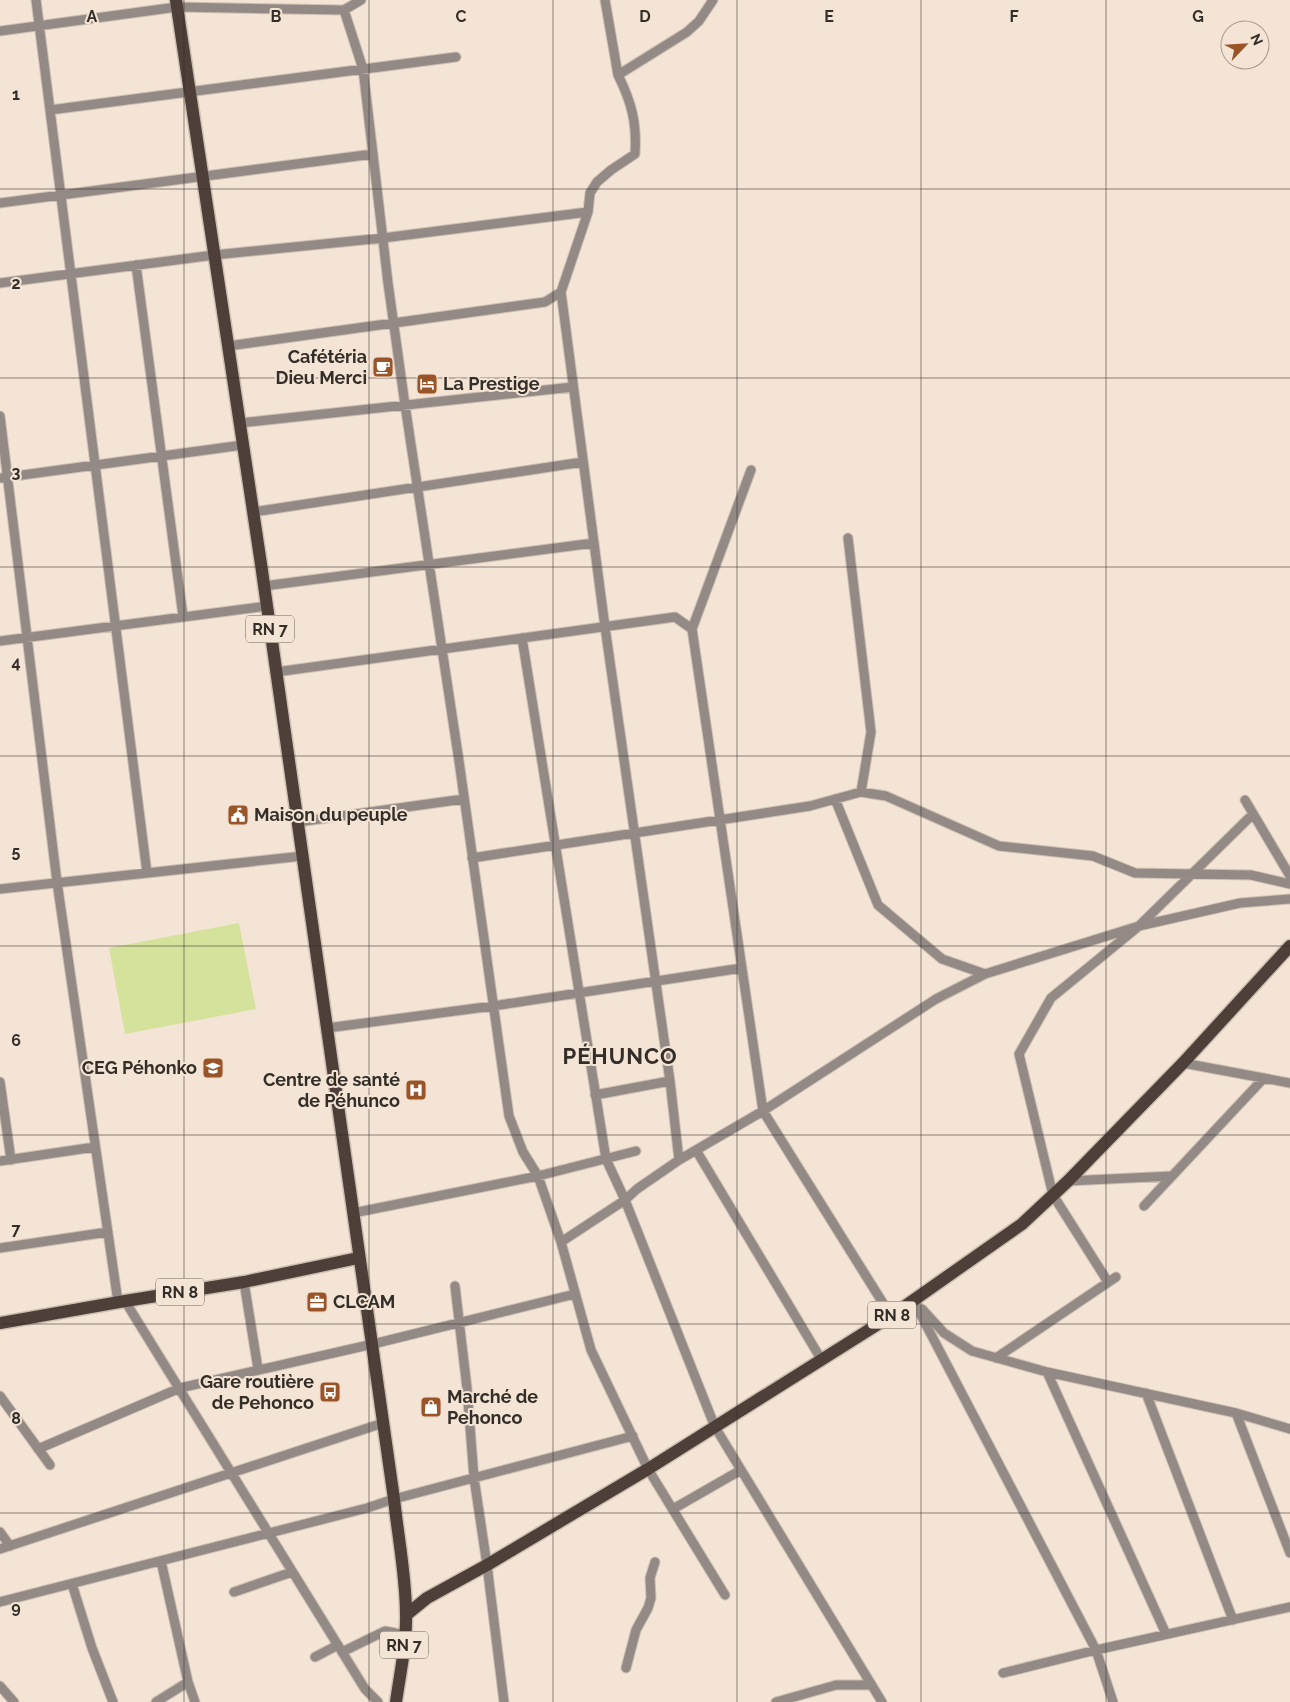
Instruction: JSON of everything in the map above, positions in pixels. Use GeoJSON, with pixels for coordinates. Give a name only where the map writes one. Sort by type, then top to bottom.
{"type":"FeatureCollection","features":[{"type":"Feature","properties":{"kind":"main road","name":"RN 7"},"geometry":{"type":"LineString","coordinates":[[177,4],[267,606],[358,1258]]}},
{"type":"Feature","properties":{"kind":"main road","name":"RN 8"},"geometry":{"type":"LineString","coordinates":[[406,1615],[427,1598],[488,1565],[648,1469],[891,1316],[1022,1224],[1068,1181],[1183,1063],[1290,946]]}},
{"type":"Feature","properties":{"kind":"main road","name":"RN 8"},"geometry":{"type":"LineString","coordinates":[[0,1323],[244,1282],[358,1258]]}},
{"type":"Feature","properties":{"kind":"main road"},"geometry":{"type":"LineString","coordinates":[[358,1258],[372,1344],[405,1588],[427,1598]]}},
{"type":"Feature","properties":{"kind":"main road","name":"RN 7"},"geometry":{"type":"LineString","coordinates":[[396,1702],[405,1635],[405,1588]]}},
{"type":"Feature","properties":{"kind":"street"},"geometry":{"type":"LineString","coordinates":[[36,0],[147,873]]}},
{"type":"Feature","properties":{"kind":"street"},"geometry":{"type":"LineString","coordinates":[[0,31],[177,4],[344,10],[361,0]]}},
{"type":"Feature","properties":{"kind":"street"},"geometry":{"type":"LineString","coordinates":[[605,0],[618,75],[628,96],[634,118],[636,132],[635,154],[597,182],[590,193],[588,212],[561,292],[605,627],[670,1081],[679,1160]]}},
{"type":"Feature","properties":{"kind":"street"},"geometry":{"type":"LineString","coordinates":[[618,75],[687,32],[699,21],[713,0]]}},
{"type":"Feature","properties":{"kind":"street"},"geometry":{"type":"LineString","coordinates":[[344,10],[363,69],[405,405],[509,1116],[523,1152],[538,1176],[561,1242],[591,1350],[648,1469],[725,1595]]}},
{"type":"Feature","properties":{"kind":"street"},"geometry":{"type":"LineString","coordinates":[[50,110],[456,57]]}},
{"type":"Feature","properties":{"kind":"street"},"geometry":{"type":"LineString","coordinates":[[0,203],[373,154]]}},
{"type":"Feature","properties":{"kind":"street"},"geometry":{"type":"LineString","coordinates":[[0,283],[214,255],[383,238],[588,212]]}},
{"type":"Feature","properties":{"kind":"street"},"geometry":{"type":"LineString","coordinates":[[136,265],[183,616]]}},
{"type":"Feature","properties":{"kind":"street"},"geometry":{"type":"LineString","coordinates":[[228,346],[545,302],[561,292]]}},
{"type":"Feature","properties":{"kind":"street"},"geometry":{"type":"LineString","coordinates":[[240,423],[573,387]]}},
{"type":"Feature","properties":{"kind":"street"},"geometry":{"type":"LineString","coordinates":[[0,416],[4,477],[27,638],[57,882],[108,1232],[122,1302],[180,1388],[365,1690],[378,1702]]}},
{"type":"Feature","properties":{"kind":"street"},"geometry":{"type":"LineString","coordinates":[[4,477],[243,446]]}},
{"type":"Feature","properties":{"kind":"street"},"geometry":{"type":"LineString","coordinates":[[253,512],[583,462]]}},
{"type":"Feature","properties":{"kind":"street"},"geometry":{"type":"LineString","coordinates":[[751,470],[692,629],[763,1110],[891,1316]]}},
{"type":"Feature","properties":{"kind":"street"},"geometry":{"type":"LineString","coordinates":[[848,538],[871,732],[861,792]]}},
{"type":"Feature","properties":{"kind":"street"},"geometry":{"type":"LineString","coordinates":[[264,586],[594,543]]}},
{"type":"Feature","properties":{"kind":"street"},"geometry":{"type":"LineString","coordinates":[[0,641],[267,606]]}},
{"type":"Feature","properties":{"kind":"street"},"geometry":{"type":"LineString","coordinates":[[276,672],[675,617],[692,629]]}},
{"type":"Feature","properties":{"kind":"street"},"geometry":{"type":"LineString","coordinates":[[522,638],[606,1160],[625,1200],[715,1427],[882,1702]]}},
{"type":"Feature","properties":{"kind":"street"},"geometry":{"type":"LineString","coordinates":[[472,858],[810,806],[861,792],[886,796],[999,846],[1093,856],[1135,873],[1251,875],[1290,884]]}},
{"type":"Feature","properties":{"kind":"street"},"geometry":{"type":"LineString","coordinates":[[298,822],[464,799]]}},
{"type":"Feature","properties":{"kind":"street"},"geometry":{"type":"LineString","coordinates":[[835,799],[878,905],[942,959],[985,974]]}},
{"type":"Feature","properties":{"kind":"street"},"geometry":{"type":"LineString","coordinates":[[1245,800],[1290,876]]}},
{"type":"Feature","properties":{"kind":"street"},"geometry":{"type":"LineString","coordinates":[[996,1358],[1112,1280],[1053,1195],[1020,1054],[1051,998],[1139,926],[1253,814]]}},
{"type":"Feature","properties":{"kind":"street"},"geometry":{"type":"LineString","coordinates":[[0,889],[303,856]]}},
{"type":"Feature","properties":{"kind":"street"},"geometry":{"type":"LineString","coordinates":[[561,1242],[625,1200],[637,1189],[679,1160],[763,1110],[936,998],[985,974],[1139,926],[1240,903],[1290,900]]}},
{"type":"Feature","properties":{"kind":"street"},"geometry":{"type":"LineString","coordinates":[[327,1028],[493,1006],[742,968]]}},
{"type":"Feature","properties":{"kind":"street"},"geometry":{"type":"LineString","coordinates":[[1183,1063],[1290,1083]]}},
{"type":"Feature","properties":{"kind":"street"},"geometry":{"type":"LineString","coordinates":[[1144,1206],[1263,1079]]}},
{"type":"Feature","properties":{"kind":"street"},"geometry":{"type":"LineString","coordinates":[[595,1095],[670,1081]]}},
{"type":"Feature","properties":{"kind":"street"},"geometry":{"type":"LineString","coordinates":[[0,1082],[11,1160]]}},
{"type":"Feature","properties":{"kind":"street"},"geometry":{"type":"LineString","coordinates":[[0,1161],[95,1147]]}},
{"type":"Feature","properties":{"kind":"street"},"geometry":{"type":"LineString","coordinates":[[696,1150],[822,1359]]}},
{"type":"Feature","properties":{"kind":"street"},"geometry":{"type":"LineString","coordinates":[[353,1213],[538,1176],[636,1151]]}},
{"type":"Feature","properties":{"kind":"street"},"geometry":{"type":"LineString","coordinates":[[1068,1181],[1172,1176]]}},
{"type":"Feature","properties":{"kind":"street"},"geometry":{"type":"LineString","coordinates":[[0,1248],[108,1232]]}},
{"type":"Feature","properties":{"kind":"street"},"geometry":{"type":"LineString","coordinates":[[244,1282],[258,1369]]}},
{"type":"Feature","properties":{"kind":"street"},"geometry":{"type":"LineString","coordinates":[[454,1286],[467,1388],[474,1478],[488,1565],[504,1702]]}},
{"type":"Feature","properties":{"kind":"street"},"geometry":{"type":"LineString","coordinates":[[38,1449],[180,1388],[372,1344],[575,1294]]}},
{"type":"Feature","properties":{"kind":"street"},"geometry":{"type":"LineString","coordinates":[[913,1300],[944,1333],[972,1351],[1047,1372],[1236,1413],[1290,1429]]}},
{"type":"Feature","properties":{"kind":"street"},"geometry":{"type":"LineString","coordinates":[[913,1300],[1096,1650],[1113,1702]]}},
{"type":"Feature","properties":{"kind":"street"},"geometry":{"type":"LineString","coordinates":[[1047,1372],[1166,1634]]}},
{"type":"Feature","properties":{"kind":"street"},"geometry":{"type":"LineString","coordinates":[[1146,1393],[1233,1620]]}},
{"type":"Feature","properties":{"kind":"street"},"geometry":{"type":"LineString","coordinates":[[0,1396],[50,1466]]}},
{"type":"Feature","properties":{"kind":"street"},"geometry":{"type":"LineString","coordinates":[[1236,1413],[1290,1554]]}},
{"type":"Feature","properties":{"kind":"street"},"geometry":{"type":"LineString","coordinates":[[0,1549],[383,1423]]}},
{"type":"Feature","properties":{"kind":"street"},"geometry":{"type":"LineString","coordinates":[[0,1602],[367,1508],[394,1499],[633,1436]]}},
{"type":"Feature","properties":{"kind":"street"},"geometry":{"type":"LineString","coordinates":[[673,1509],[741,1470]]}},
{"type":"Feature","properties":{"kind":"street"},"geometry":{"type":"LineString","coordinates":[[0,1532],[10,1546]]}},
{"type":"Feature","properties":{"kind":"street"},"geometry":{"type":"LineString","coordinates":[[161,1561],[188,1682],[195,1702]]}},
{"type":"Feature","properties":{"kind":"street"},"geometry":{"type":"LineString","coordinates":[[626,1668],[636,1630],[651,1598],[650,1578],[655,1562]]}},
{"type":"Feature","properties":{"kind":"street"},"geometry":{"type":"LineString","coordinates":[[234,1592],[292,1572]]}},
{"type":"Feature","properties":{"kind":"street"},"geometry":{"type":"LineString","coordinates":[[72,1584],[92,1648],[113,1702]]}},
{"type":"Feature","properties":{"kind":"street"},"geometry":{"type":"LineString","coordinates":[[1003,1673],[1096,1650],[1290,1607]]}},
{"type":"Feature","properties":{"kind":"street"},"geometry":{"type":"LineString","coordinates":[[315,1657],[385,1631],[405,1635]]}},
{"type":"Feature","properties":{"kind":"street"},"geometry":{"type":"LineString","coordinates":[[156,1702],[188,1682]]}},
{"type":"Feature","properties":{"kind":"street"},"geometry":{"type":"LineString","coordinates":[[776,1702],[836,1685],[871,1685]]}},
{"type":"Feature","properties":{"kind":"street"},"geometry":{"type":"LineString","coordinates":[[0,1686],[14,1702]]}},
{"type":"Feature","properties":{"kind":"green space"},"geometry":{"type":"Polygon","coordinates":[[[239,923],[256,1009],[125,1034],[109,948],[239,923]]]}},
{"type":"Feature","properties":{"kind":"place","name":"Cafétéria Dieu Merci"},"geometry":{"type":"Point","coordinates":[383,367]}},
{"type":"Feature","properties":{"kind":"place","name":"La Prestige"},"geometry":{"type":"Point","coordinates":[427,384]}},
{"type":"Feature","properties":{"kind":"place","name":"Maison du peuple"},"geometry":{"type":"Point","coordinates":[238,815]}},
{"type":"Feature","properties":{"kind":"place","name":"CEG Péhonko"},"geometry":{"type":"Point","coordinates":[213,1068]}},
{"type":"Feature","properties":{"kind":"place","name":"Centre de santé de Péhunco"},"geometry":{"type":"Point","coordinates":[416,1090]}},
{"type":"Feature","properties":{"kind":"place","name":"CLCAM"},"geometry":{"type":"Point","coordinates":[317,1302]}},
{"type":"Feature","properties":{"kind":"place","name":"Gare routière de Pehonco"},"geometry":{"type":"Point","coordinates":[330,1392]}},
{"type":"Feature","properties":{"kind":"place","name":"Marché de Pehonco"},"geometry":{"type":"Point","coordinates":[431,1407]}},
{"type":"Feature","properties":{"kind":"district","name":"PÉHUNCO"},"geometry":{"type":"Point","coordinates":[620,1056]}}]}
